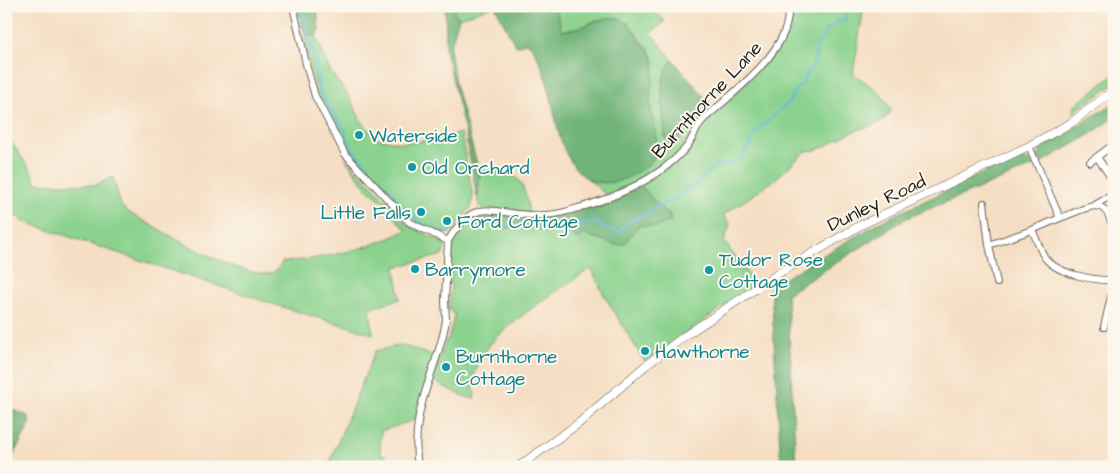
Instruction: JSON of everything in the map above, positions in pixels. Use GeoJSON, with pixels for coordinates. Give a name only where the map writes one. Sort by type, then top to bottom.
{"type":"FeatureCollection","features":[{"type":"Feature","properties":{"kind":"main road","name":"Dunley Road"},"geometry":{"type":"LineString","coordinates":[[518,467],[579,423],[645,366],[728,306],[784,270],[859,226],[1029,146],[1071,123],[1114,90]]}},
{"type":"Feature","properties":{"kind":"street"},"geometry":{"type":"LineString","coordinates":[[293,6],[315,96],[345,154],[409,222],[448,241],[445,300],[446,320],[442,340],[417,420],[418,467]]}},
{"type":"Feature","properties":{"kind":"street","name":"Burnthorne Lane"},"geometry":{"type":"LineString","coordinates":[[448,241],[464,220],[476,212],[531,215],[559,214],[613,196],[648,179],[680,154],[704,119],[736,91],[773,51],[784,33],[790,6]]}},
{"type":"Feature","properties":{"kind":"street"},"geometry":{"type":"LineString","coordinates":[[1090,162],[1113,145]]}},
{"type":"Feature","properties":{"kind":"street"},"geometry":{"type":"LineString","coordinates":[[1029,146],[1060,218]]}},
{"type":"Feature","properties":{"kind":"street"},"geometry":{"type":"LineString","coordinates":[[1097,157],[1112,179]]}},
{"type":"Feature","properties":{"kind":"street"},"geometry":{"type":"LineString","coordinates":[[989,245],[1095,205],[1114,194]]}},
{"type":"Feature","properties":{"kind":"street"},"geometry":{"type":"LineString","coordinates":[[984,203],[989,245],[997,283]]}},
{"type":"Feature","properties":{"kind":"street"},"geometry":{"type":"LineString","coordinates":[[1095,205],[1104,208],[1107,212],[1114,236]]}},
{"type":"Feature","properties":{"kind":"street"},"geometry":{"type":"LineString","coordinates":[[1032,230],[1046,260],[1058,268],[1100,280],[1114,280]]}},
{"type":"Feature","properties":{"kind":"street"},"geometry":{"type":"LineString","coordinates":[[1104,327],[1114,284]]}},
{"type":"Feature","properties":{"kind":"green space"},"geometry":{"type":"Polygon","coordinates":[[[296,6],[317,6],[319,31],[316,36],[305,35],[296,6]]]}},
{"type":"Feature","properties":{"kind":"green space"},"geometry":{"type":"Polygon","coordinates":[[[445,6],[453,6],[454,12],[459,18],[450,48],[455,83],[480,175],[477,197],[465,132],[445,49],[445,6]]]}},
{"type":"Feature","properties":{"kind":"green space"},"geometry":{"type":"Polygon","coordinates":[[[453,6],[493,6],[459,18],[454,12],[453,6]]]}},
{"type":"Feature","properties":{"kind":"green space"},"geometry":{"type":"Polygon","coordinates":[[[495,6],[555,6],[562,31],[610,18],[620,19],[630,26],[649,51],[654,61],[650,108],[657,143],[654,157],[649,164],[630,176],[607,183],[592,180],[578,171],[562,144],[547,81],[537,56],[530,44],[515,45],[495,6]]]}},
{"type":"Feature","properties":{"kind":"green space"},"geometry":{"type":"Polygon","coordinates":[[[555,6],[650,6],[665,21],[651,33],[673,60],[664,78],[664,113],[687,129],[701,110],[702,94],[713,109],[678,153],[646,177],[607,196],[588,179],[599,182],[631,176],[656,150],[650,103],[654,62],[652,54],[628,23],[596,20],[582,27],[561,31],[555,6]]]}},
{"type":"Feature","properties":{"kind":"green space"},"geometry":{"type":"Polygon","coordinates":[[[794,6],[864,6],[853,74],[875,89],[891,110],[885,119],[880,122],[854,131],[819,149],[806,151],[772,182],[723,215],[730,224],[724,241],[755,284],[645,362],[605,297],[591,268],[516,320],[491,344],[483,355],[475,373],[473,380],[474,399],[465,397],[433,381],[436,367],[446,340],[448,340],[455,314],[449,311],[451,255],[454,239],[464,224],[473,216],[482,223],[490,223],[503,228],[526,227],[545,231],[558,227],[572,233],[577,240],[584,234],[624,243],[639,225],[657,227],[670,214],[662,209],[641,186],[681,156],[703,124],[773,55],[787,35],[794,6]]]}},
{"type":"Feature","properties":{"kind":"green space"},"geometry":{"type":"Polygon","coordinates":[[[305,35],[316,36],[330,71],[350,98],[360,119],[376,138],[401,143],[461,133],[473,197],[471,208],[451,232],[447,234],[435,232],[417,223],[346,151],[319,99],[309,64],[305,35]]]}},
{"type":"Feature","properties":{"kind":"green space"},"geometry":{"type":"Polygon","coordinates":[[[673,60],[702,94],[701,110],[676,142],[669,143],[665,137],[662,87],[667,68],[673,60]]]}},
{"type":"Feature","properties":{"kind":"green space"},"geometry":{"type":"Polygon","coordinates":[[[1114,75],[1114,84],[1072,113],[1075,105],[1114,75]]]}},
{"type":"Feature","properties":{"kind":"green space"},"geometry":{"type":"Polygon","coordinates":[[[1114,103],[1114,118],[1086,137],[1041,163],[907,218],[787,294],[796,467],[781,467],[771,286],[878,223],[1011,160],[1020,157],[1029,161],[1039,156],[1041,149],[1114,103]]]}},
{"type":"Feature","properties":{"kind":"green space"},"geometry":{"type":"Polygon","coordinates":[[[6,134],[33,174],[36,183],[96,185],[113,177],[121,206],[131,214],[222,262],[259,273],[272,273],[278,269],[282,262],[314,258],[362,248],[407,230],[383,202],[361,181],[345,158],[389,203],[407,225],[445,243],[443,255],[395,267],[400,299],[370,308],[373,334],[279,306],[21,221],[19,217],[6,214],[6,134]]]}},
{"type":"Feature","properties":{"kind":"green space"},"geometry":{"type":"Polygon","coordinates":[[[493,169],[511,174],[520,182],[529,213],[479,206],[479,170],[493,169]]]}},
{"type":"Feature","properties":{"kind":"green space"},"geometry":{"type":"Polygon","coordinates":[[[641,186],[662,209],[670,214],[671,220],[657,227],[639,225],[624,244],[616,245],[584,234],[577,240],[567,230],[558,228],[545,231],[526,227],[503,228],[490,223],[482,223],[473,216],[490,213],[534,217],[568,214],[617,197],[641,186]]]}},
{"type":"Feature","properties":{"kind":"green space"},"geometry":{"type":"Polygon","coordinates":[[[401,345],[434,356],[414,420],[381,431],[380,454],[386,455],[382,467],[328,467],[375,351],[401,345]]]}},
{"type":"Feature","properties":{"kind":"green space"},"geometry":{"type":"Polygon","coordinates":[[[6,407],[28,416],[30,424],[7,467],[6,407]]]}},
{"type":"Feature","properties":{"kind":"waterway"},"geometry":{"type":"LineString","coordinates":[[301,6],[319,87],[325,101],[343,127],[351,147],[369,168]]}},
{"type":"Feature","properties":{"kind":"waterway"},"geometry":{"type":"LineString","coordinates":[[468,221],[478,219],[500,225],[528,225],[541,229],[552,224],[570,226],[593,221],[610,230],[619,232],[626,224],[677,197],[683,191],[701,181],[708,172],[719,164],[729,164],[743,157],[745,150],[753,143],[751,138],[753,135],[788,104],[796,89],[802,85],[815,62],[817,42],[824,38],[826,30],[833,26],[834,23],[845,20],[848,6]]}},
{"type":"Feature","properties":{"kind":"waterway"},"geometry":{"type":"LineString","coordinates":[[372,173],[388,187],[398,200]]}},
{"type":"Feature","properties":{"kind":"waterway"},"geometry":{"type":"LineString","coordinates":[[403,205],[417,221],[435,230],[448,233]]}},
{"type":"Feature","properties":{"kind":"place","name":"Waterside"},"geometry":{"type":"Point","coordinates":[359,135]}},
{"type":"Feature","properties":{"kind":"place","name":"Old Orchard"},"geometry":{"type":"Point","coordinates":[412,167]}},
{"type":"Feature","properties":{"kind":"place","name":"Little Falls"},"geometry":{"type":"Point","coordinates":[421,212]}},
{"type":"Feature","properties":{"kind":"place","name":"Ford Cottage"},"geometry":{"type":"Point","coordinates":[447,221]}},
{"type":"Feature","properties":{"kind":"place","name":"Barrymore"},"geometry":{"type":"Point","coordinates":[415,269]}},
{"type":"Feature","properties":{"kind":"place","name":"Tudor Rose Cottage"},"geometry":{"type":"Point","coordinates":[709,270]}},
{"type":"Feature","properties":{"kind":"place","name":"Hawthorne"},"geometry":{"type":"Point","coordinates":[645,351]}},
{"type":"Feature","properties":{"kind":"place","name":"Burnthorne Cottage"},"geometry":{"type":"Point","coordinates":[446,367]}}]}
